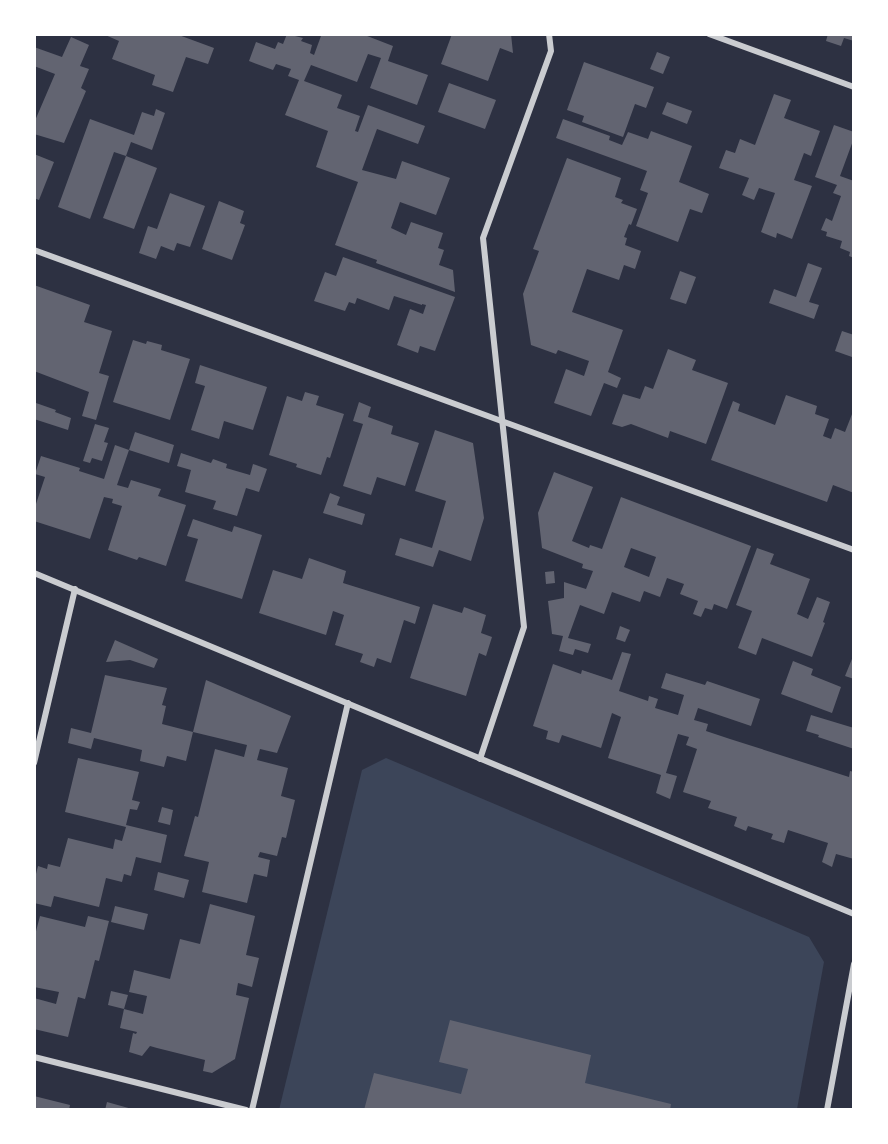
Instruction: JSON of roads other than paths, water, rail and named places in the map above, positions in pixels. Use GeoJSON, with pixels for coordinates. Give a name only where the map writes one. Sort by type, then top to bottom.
{"type":"FeatureCollection","features":[{"type":"Feature","properties":{"kind":"street"},"geometry":{"type":"LineString","coordinates":[[480,759],[524,627],[483,238],[551,51],[549,34]]}},
{"type":"Feature","properties":{"kind":"street"},"geometry":{"type":"LineString","coordinates":[[709,34],[854,87]]}},
{"type":"Feature","properties":{"kind":"street"},"geometry":{"type":"LineString","coordinates":[[34,250],[854,550]]}},
{"type":"Feature","properties":{"kind":"street"},"geometry":{"type":"LineString","coordinates":[[34,573],[854,914]]}},
{"type":"Feature","properties":{"kind":"street"},"geometry":{"type":"LineString","coordinates":[[34,763],[75,589]]}},
{"type":"Feature","properties":{"kind":"street"},"geometry":{"type":"LineString","coordinates":[[252,1110],[348,703]]}},
{"type":"Feature","properties":{"kind":"street"},"geometry":{"type":"LineString","coordinates":[[827,1110],[854,964]]}},
{"type":"Feature","properties":{"kind":"street"},"geometry":{"type":"LineString","coordinates":[[34,1057],[246,1110]]}}]}
